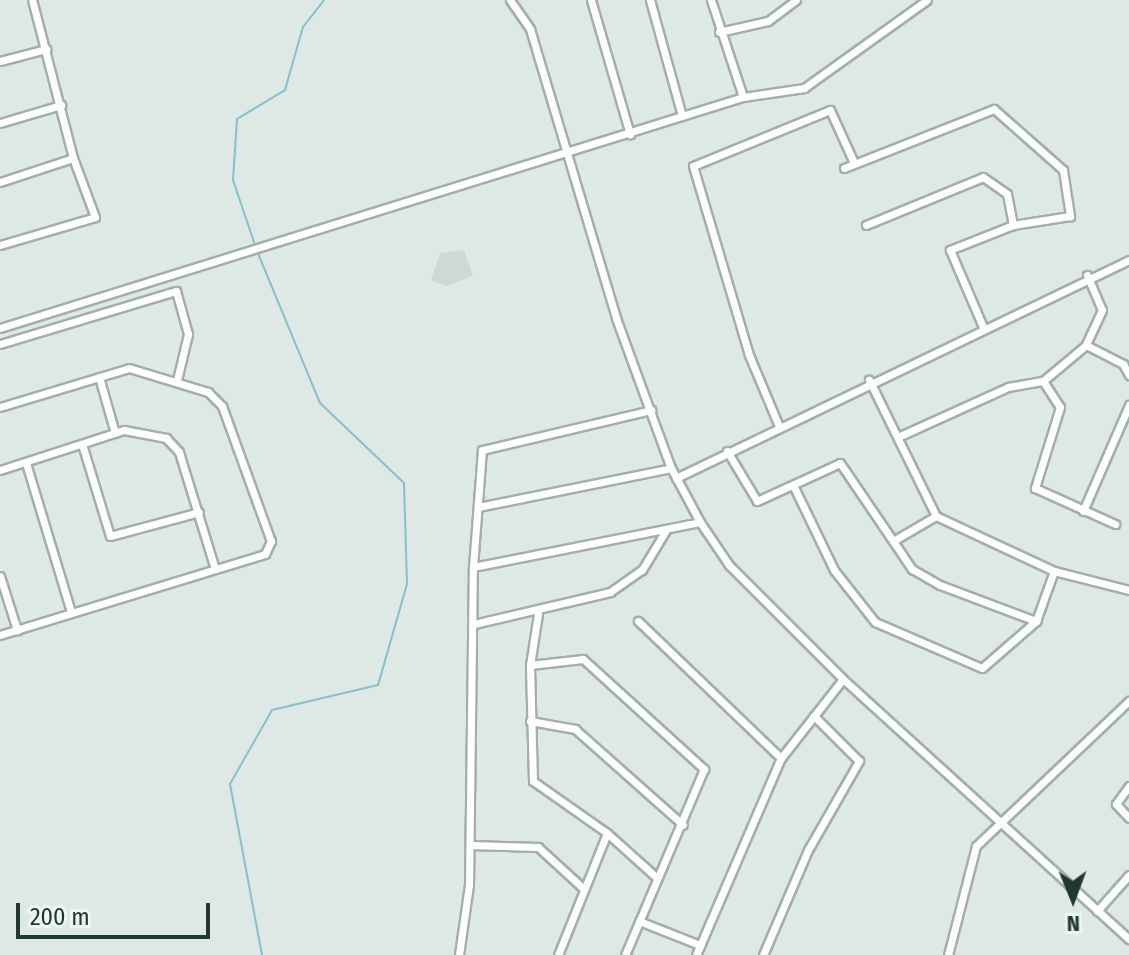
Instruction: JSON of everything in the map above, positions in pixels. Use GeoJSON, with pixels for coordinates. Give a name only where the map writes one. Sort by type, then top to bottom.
{"type":"FeatureCollection","features":[{"type":"Feature","properties":{"kind":"street"},"geometry":{"type":"LineString","coordinates":[[0,245],[95,217],[73,158],[32,0]]}},
{"type":"Feature","properties":{"kind":"street"},"geometry":{"type":"LineString","coordinates":[[510,0],[530,29],[565,153],[651,410],[671,468],[700,522],[729,565],[843,679],[1129,939]]}},
{"type":"Feature","properties":{"kind":"street"},"geometry":{"type":"LineString","coordinates":[[591,0],[630,134]]}},
{"type":"Feature","properties":{"kind":"street"},"geometry":{"type":"LineString","coordinates":[[650,0],[682,116]]}},
{"type":"Feature","properties":{"kind":"street"},"geometry":{"type":"LineString","coordinates":[[711,0],[719,32],[743,97]]}},
{"type":"Feature","properties":{"kind":"street"},"geometry":{"type":"LineString","coordinates":[[719,32],[768,21],[796,0]]}},
{"type":"Feature","properties":{"kind":"street"},"geometry":{"type":"LineString","coordinates":[[0,328],[743,97],[804,88],[927,0]]}},
{"type":"Feature","properties":{"kind":"street"},"geometry":{"type":"LineString","coordinates":[[0,61],[46,49]]}},
{"type":"Feature","properties":{"kind":"street"},"geometry":{"type":"LineString","coordinates":[[0,123],[61,105]]}},
{"type":"Feature","properties":{"kind":"street"},"geometry":{"type":"LineString","coordinates":[[778,424],[749,355],[693,166],[830,110],[854,163]]}},
{"type":"Feature","properties":{"kind":"street"},"geometry":{"type":"LineString","coordinates":[[844,168],[981,112],[1005,113],[1063,170],[1071,211],[1064,219],[1013,225],[950,250],[983,327]]}},
{"type":"Feature","properties":{"kind":"street"},"geometry":{"type":"LineString","coordinates":[[0,182],[73,158]]}},
{"type":"Feature","properties":{"kind":"street"},"geometry":{"type":"LineString","coordinates":[[866,225],[983,177],[1007,194],[1013,225]]}},
{"type":"Feature","properties":{"kind":"street"},"geometry":{"type":"LineString","coordinates":[[676,478],[778,424],[1087,275],[1129,260]]}},
{"type":"Feature","properties":{"kind":"street"},"geometry":{"type":"LineString","coordinates":[[173,275],[188,334],[177,380]]}},
{"type":"Feature","properties":{"kind":"street"},"geometry":{"type":"LineString","coordinates":[[900,436],[1008,387],[1043,381],[1086,345],[1102,310],[1087,275]]}},
{"type":"Feature","properties":{"kind":"street"},"geometry":{"type":"LineString","coordinates":[[0,344],[176,291]]}},
{"type":"Feature","properties":{"kind":"street"},"geometry":{"type":"LineString","coordinates":[[1086,345],[1123,364],[1129,375]]}},
{"type":"Feature","properties":{"kind":"street"},"geometry":{"type":"LineString","coordinates":[[0,407],[129,368],[177,380],[222,406],[270,536],[265,554],[0,635]]}},
{"type":"Feature","properties":{"kind":"street"},"geometry":{"type":"LineString","coordinates":[[99,377],[115,433]]}},
{"type":"Feature","properties":{"kind":"street"},"geometry":{"type":"LineString","coordinates":[[869,380],[900,436],[936,516],[1054,571],[1129,590]]}},
{"type":"Feature","properties":{"kind":"street"},"geometry":{"type":"LineString","coordinates":[[1043,381],[1057,392],[1060,407],[1035,488],[1115,524]]}},
{"type":"Feature","properties":{"kind":"street"},"geometry":{"type":"LineString","coordinates":[[1083,511],[1129,405]]}},
{"type":"Feature","properties":{"kind":"street"},"geometry":{"type":"LineString","coordinates":[[459,955],[470,845],[473,567],[478,507],[488,446],[651,410]]}},
{"type":"Feature","properties":{"kind":"street"},"geometry":{"type":"LineString","coordinates":[[0,470],[115,433],[142,430],[172,443],[199,512],[215,569]]}},
{"type":"Feature","properties":{"kind":"street"},"geometry":{"type":"LineString","coordinates":[[82,444],[110,536],[199,512]]}},
{"type":"Feature","properties":{"kind":"street"},"geometry":{"type":"LineString","coordinates":[[727,451],[757,501],[849,466],[912,569],[940,585],[1036,621]]}},
{"type":"Feature","properties":{"kind":"street"},"geometry":{"type":"LineString","coordinates":[[26,463],[71,612]]}},
{"type":"Feature","properties":{"kind":"street"},"geometry":{"type":"LineString","coordinates":[[478,507],[671,468]]}},
{"type":"Feature","properties":{"kind":"street"},"geometry":{"type":"LineString","coordinates":[[793,485],[834,570],[875,622],[982,668],[1036,621],[1054,571]]}},
{"type":"Feature","properties":{"kind":"street"},"geometry":{"type":"LineString","coordinates":[[893,541],[936,516]]}},
{"type":"Feature","properties":{"kind":"street"},"geometry":{"type":"LineString","coordinates":[[473,567],[700,522]]}},
{"type":"Feature","properties":{"kind":"street"},"geometry":{"type":"LineString","coordinates":[[474,624],[538,614],[610,592],[642,570],[666,530]]}},
{"type":"Feature","properties":{"kind":"street"},"geometry":{"type":"LineString","coordinates":[[0,576],[17,630]]}},
{"type":"Feature","properties":{"kind":"street"},"geometry":{"type":"LineString","coordinates":[[538,614],[530,665],[533,781],[607,833],[656,877]]}},
{"type":"Feature","properties":{"kind":"street"},"geometry":{"type":"LineString","coordinates":[[638,621],[781,758]]}},
{"type":"Feature","properties":{"kind":"street"},"geometry":{"type":"LineString","coordinates":[[530,665],[592,661],[702,764],[683,825],[656,877],[625,955]]}},
{"type":"Feature","properties":{"kind":"street"},"geometry":{"type":"LineString","coordinates":[[696,955],[781,758],[843,679]]}},
{"type":"Feature","properties":{"kind":"street"},"geometry":{"type":"LineString","coordinates":[[948,955],[976,846],[998,819],[1129,701]]}},
{"type":"Feature","properties":{"kind":"street"},"geometry":{"type":"LineString","coordinates":[[763,955],[808,850],[859,761],[814,716]]}},
{"type":"Feature","properties":{"kind":"street"},"geometry":{"type":"LineString","coordinates":[[530,721],[575,729],[683,825]]}},
{"type":"Feature","properties":{"kind":"street"},"geometry":{"type":"LineString","coordinates":[[1129,786],[1116,804],[1129,818]]}},
{"type":"Feature","properties":{"kind":"street"},"geometry":{"type":"LineString","coordinates":[[558,955],[607,833]]}},
{"type":"Feature","properties":{"kind":"street"},"geometry":{"type":"LineString","coordinates":[[470,845],[538,847],[584,889]]}},
{"type":"Feature","properties":{"kind":"street"},"geometry":{"type":"LineString","coordinates":[[1097,911],[1129,875]]}},
{"type":"Feature","properties":{"kind":"street"},"geometry":{"type":"LineString","coordinates":[[639,921],[700,945]]}},
{"type":"Feature","properties":{"kind":"shaded area"},"geometry":{"type":"Polygon","coordinates":[[[464,250],[473,276],[446,286],[431,280],[440,253],[464,250]]]}},
{"type":"Feature","properties":{"kind":"waterway"},"geometry":{"type":"LineString","coordinates":[[255,245],[233,180],[237,119],[285,90],[303,27],[324,0]]}},
{"type":"Feature","properties":{"kind":"waterway"},"geometry":{"type":"LineString","coordinates":[[257,251],[320,403],[404,483],[407,584],[378,685],[272,710],[230,784],[262,955]]}}]}
